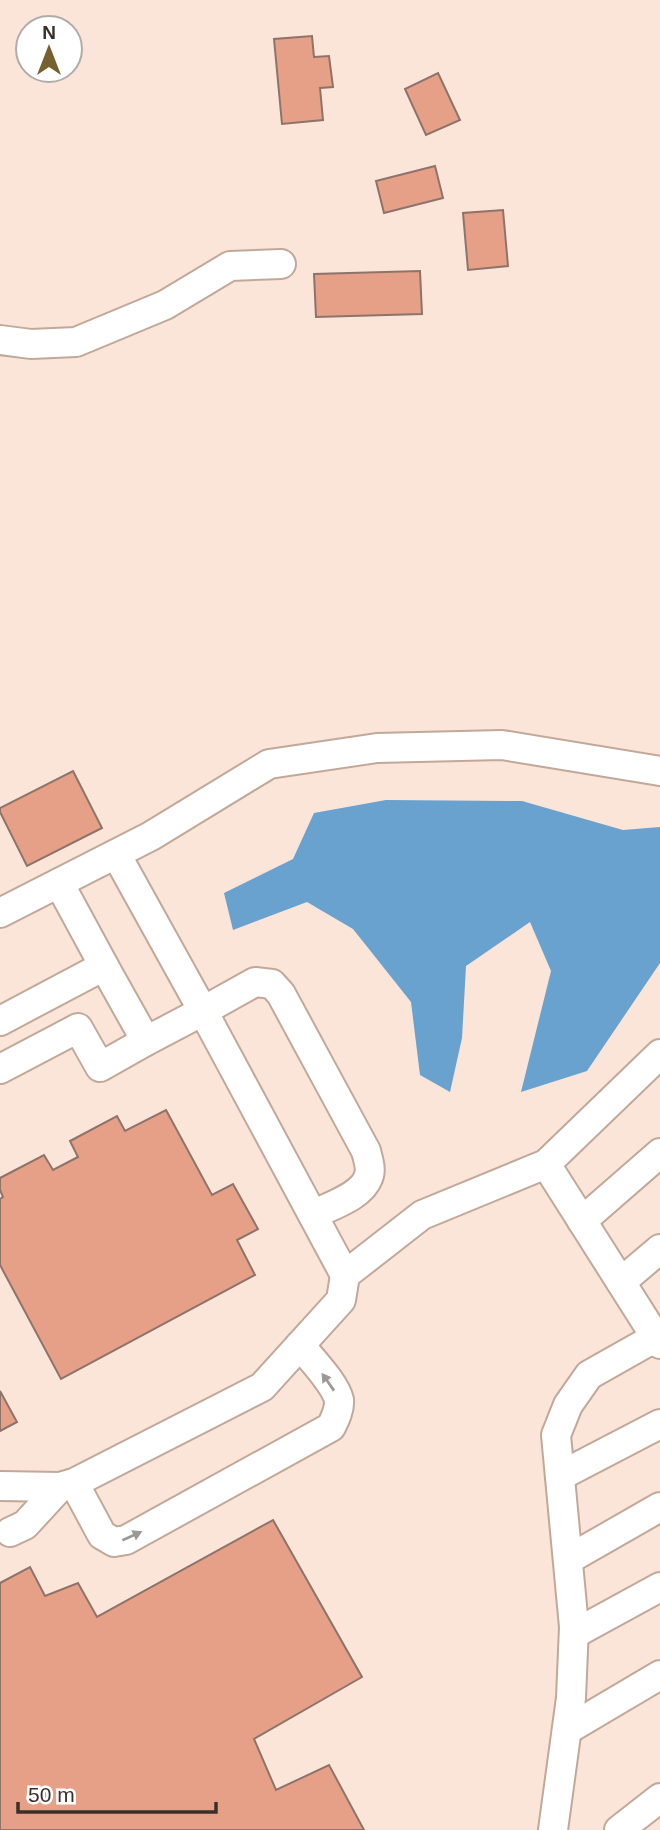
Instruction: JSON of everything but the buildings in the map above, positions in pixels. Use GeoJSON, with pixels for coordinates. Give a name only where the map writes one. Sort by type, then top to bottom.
{"type":"FeatureCollection","features":[{"type":"Feature","properties":{"kind":"lane"},"geometry":{"type":"LineString","coordinates":[[0,340],[31,344],[76,342],[165,305],[230,266],[281,264]]}},
{"type":"Feature","properties":{"kind":"lane"},"geometry":{"type":"LineString","coordinates":[[0,913],[151,836],[269,764],[377,748],[502,745],[660,771]]}},
{"type":"Feature","properties":{"kind":"lane"},"geometry":{"type":"LineString","coordinates":[[10,1532],[25,1525],[67,1485],[262,1387],[341,1300],[345,1275],[116,854]]}},
{"type":"Feature","properties":{"kind":"lane"},"geometry":{"type":"LineString","coordinates":[[60,883],[146,1041]]}},
{"type":"Feature","properties":{"kind":"lane"},"geometry":{"type":"LineString","coordinates":[[0,1021],[104,966]]}},
{"type":"Feature","properties":{"kind":"lane"},"geometry":{"type":"LineString","coordinates":[[0,1069],[78,1028],[100,1067],[244,986],[255,982],[272,984],[281,994],[366,1151],[369,1166],[369,1178],[362,1188],[313,1215]]}},
{"type":"Feature","properties":{"kind":"lane"},"geometry":{"type":"LineString","coordinates":[[345,1275],[422,1215],[546,1164],[660,1054]]}},
{"type":"Feature","properties":{"kind":"lane"},"geometry":{"type":"LineString","coordinates":[[582,1221],[660,1153]]}},
{"type":"Feature","properties":{"kind":"lane"},"geometry":{"type":"LineString","coordinates":[[546,1164],[658,1339],[589,1375],[568,1405],[556,1435],[574,1634],[571,1698],[553,1830]]}},
{"type":"Feature","properties":{"kind":"lane"},"geometry":{"type":"LineString","coordinates":[[621,1282],[660,1250]]}},
{"type":"Feature","properties":{"kind":"lane"},"geometry":{"type":"LineString","coordinates":[[67,1485],[102,1535],[114,1542],[127,1540],[331,1427],[337,1415],[339,1401],[333,1387],[300,1345]]}},
{"type":"Feature","properties":{"kind":"lane"},"geometry":{"type":"LineString","coordinates":[[560,1476],[660,1424]]}},
{"type":"Feature","properties":{"kind":"lane"},"geometry":{"type":"LineString","coordinates":[[0,1486],[67,1485]]}},
{"type":"Feature","properties":{"kind":"lane"},"geometry":{"type":"LineString","coordinates":[[569,1559],[660,1507]]}},
{"type":"Feature","properties":{"kind":"lane"},"geometry":{"type":"LineString","coordinates":[[574,1634],[660,1587]]}},
{"type":"Feature","properties":{"kind":"lane"},"geometry":{"type":"LineString","coordinates":[[567,1730],[660,1675]]}},
{"type":"Feature","properties":{"kind":"lane"},"geometry":{"type":"LineString","coordinates":[[620,1830],[660,1798]]}},
{"type":"Feature","properties":{"kind":"water"},"geometry":{"type":"Polygon","coordinates":[[[386,800],[522,801],[623,830],[660,827],[660,963],[587,1071],[521,1092],[551,971],[530,922],[466,966],[462,1038],[450,1092],[420,1075],[411,1002],[353,929],[307,902],[233,930],[224,893],[293,859],[314,813],[386,800]]]}}]}
